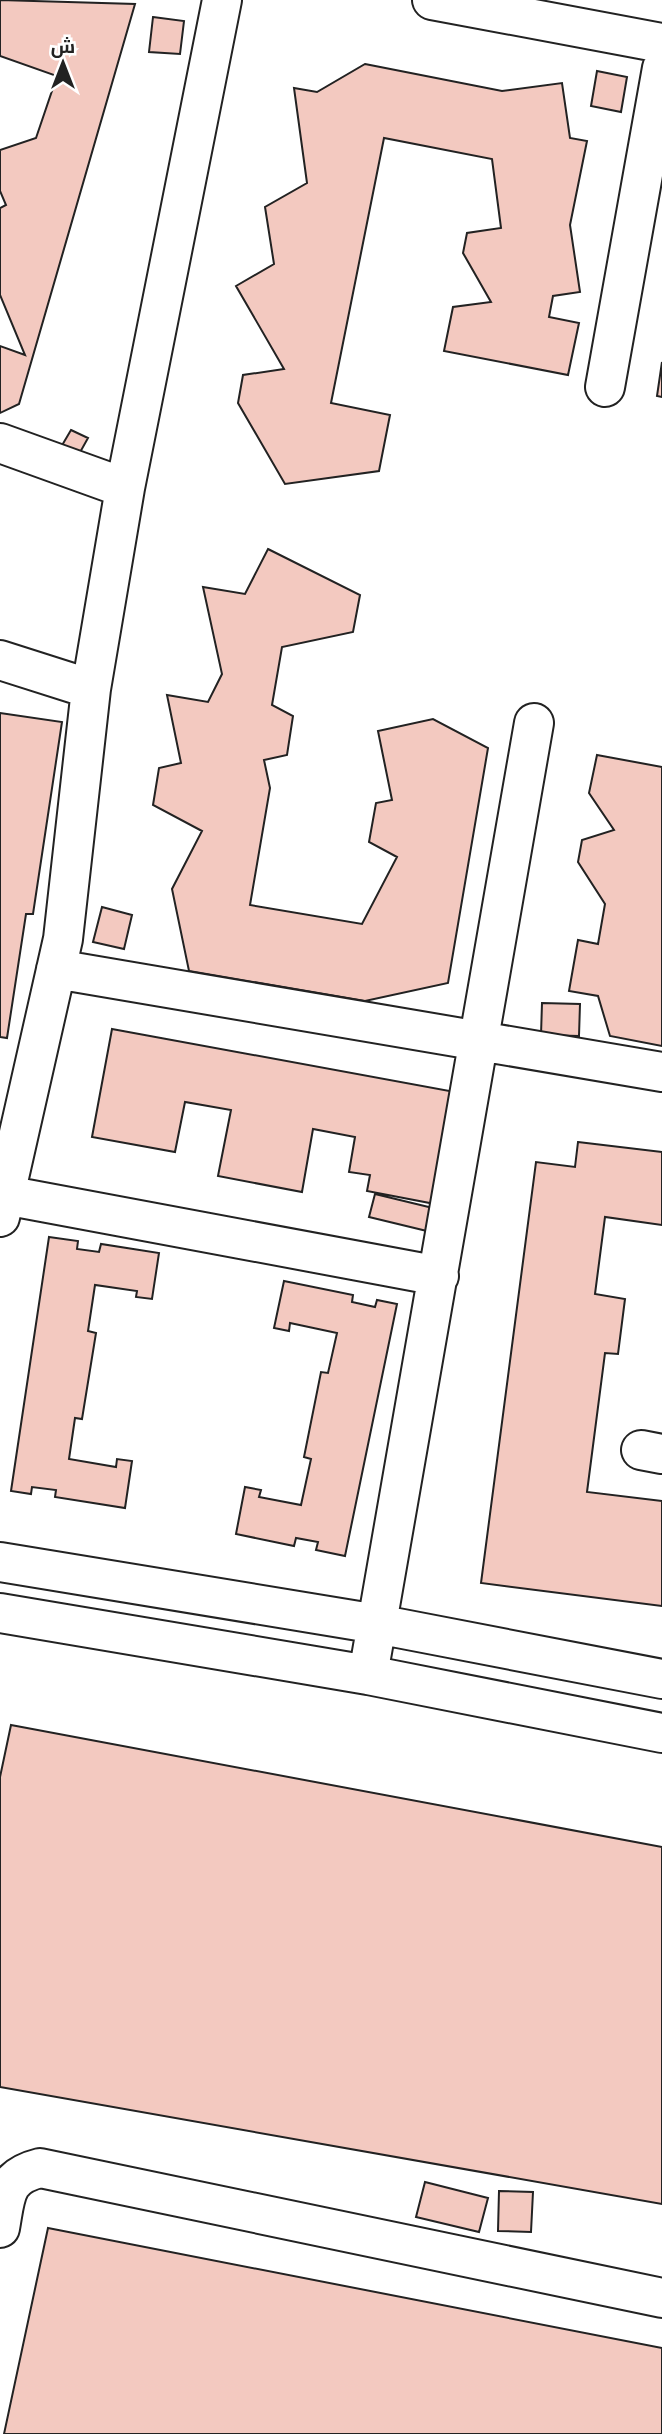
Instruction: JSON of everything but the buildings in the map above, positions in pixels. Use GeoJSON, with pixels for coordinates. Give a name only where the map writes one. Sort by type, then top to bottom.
{"type":"FeatureCollection","features":[{"type":"Feature","properties":{"kind":"street"},"geometry":{"type":"LineString","coordinates":[[222,0],[125,488],[90,690],[63,939],[9,1130],[3,1206],[439,1276]]}},
{"type":"Feature","properties":{"kind":"street"},"geometry":{"type":"LineString","coordinates":[[432,0],[662,43]]}},
{"type":"Feature","properties":{"kind":"street"},"geometry":{"type":"LineString","coordinates":[[605,387],[662,68]]}},
{"type":"Feature","properties":{"kind":"street"},"geometry":{"type":"LineString","coordinates":[[0,443],[125,488]]}},
{"type":"Feature","properties":{"kind":"street"},"geometry":{"type":"LineString","coordinates":[[0,660],[90,690]]}},
{"type":"Feature","properties":{"kind":"street"},"geometry":{"type":"LineString","coordinates":[[368,1675],[534,723]]}},
{"type":"Feature","properties":{"kind":"street"},"geometry":{"type":"LineString","coordinates":[[56,969],[662,1072]]}},
{"type":"Feature","properties":{"kind":"street"},"geometry":{"type":"LineString","coordinates":[[0,1562],[377,1625],[662,1679]]}},
{"type":"Feature","properties":{"kind":"street"},"geometry":{"type":"LineString","coordinates":[[0,1612],[368,1675],[662,1733]]}},
{"type":"Feature","properties":{"kind":"street"},"geometry":{"type":"LineString","coordinates":[[0,2228],[8,2189],[20,2173],[40,2168],[662,2298]]}}]}
